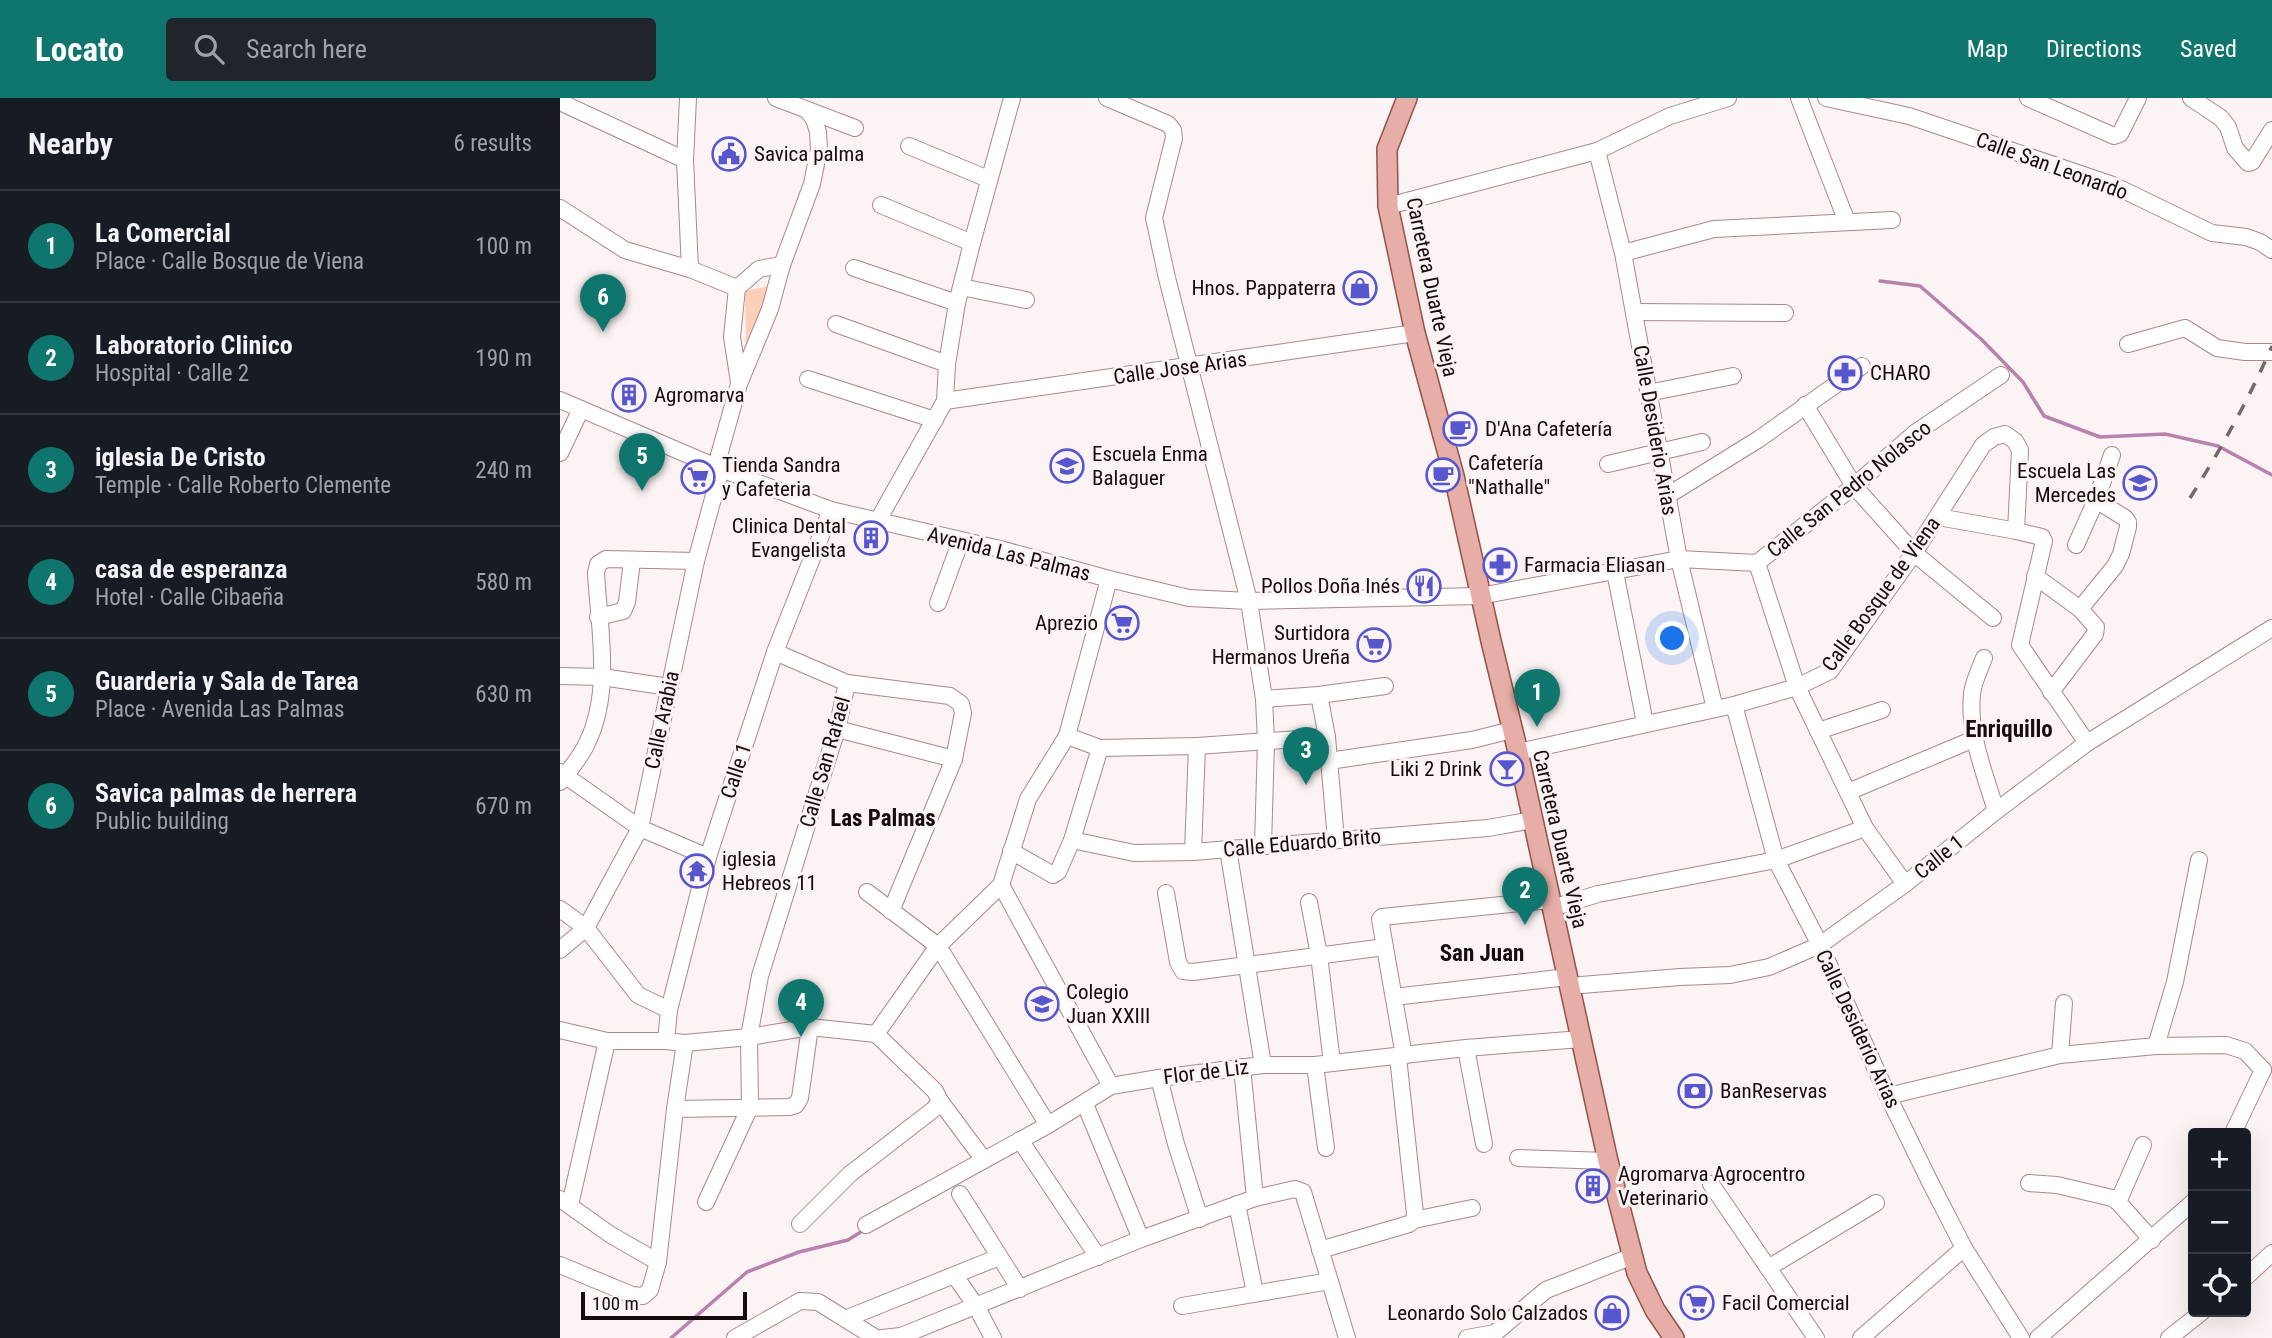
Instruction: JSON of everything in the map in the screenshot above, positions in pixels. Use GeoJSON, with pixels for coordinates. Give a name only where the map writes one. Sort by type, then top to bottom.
{"type":"FeatureCollection","features":[{"type":"Feature","properties":{"kind":"main road","name":"Carretera Duarte Vieja"},"geometry":{"type":"LineString","coordinates":[[1407,98],[1387,149],[1388,206],[1415,333],[1454,477],[1608,1161],[1633,1256],[1646,1293],[1674,1338]]}},
{"type":"Feature","properties":{"kind":"street"},"geometry":{"type":"LineString","coordinates":[[688,98],[685,160],[690,269]]}},
{"type":"Feature","properties":{"kind":"street"},"geometry":{"type":"LineString","coordinates":[[776,98],[855,128]]}},
{"type":"Feature","properties":{"kind":"street"},"geometry":{"type":"LineString","coordinates":[[877,522],[945,401],[947,364],[959,295],[988,179],[1012,98]]}},
{"type":"Feature","properties":{"kind":"street"},"geometry":{"type":"LineString","coordinates":[[1107,98],[1168,124],[1173,130],[1174,138],[1154,218],[1249,601],[1264,699],[1266,741],[1263,846]]}},
{"type":"Feature","properties":{"kind":"street"},"geometry":{"type":"LineString","coordinates":[[1388,206],[1597,151],[1670,116],[1728,98]]}},
{"type":"Feature","properties":{"kind":"street"},"geometry":{"type":"LineString","coordinates":[[1799,98],[1847,222]]}},
{"type":"Feature","properties":{"kind":"street","name":"Calle San Leonardo"},"geometry":{"type":"LineString","coordinates":[[1826,98],[1909,116],[2100,180],[2212,233],[2246,237],[2272,250]]}},
{"type":"Feature","properties":{"kind":"street"},"geometry":{"type":"LineString","coordinates":[[2028,98],[2114,136],[2117,136],[2138,98]]}},
{"type":"Feature","properties":{"kind":"street"},"geometry":{"type":"LineString","coordinates":[[2191,98],[2221,118],[2228,127],[2235,148],[2248,163],[2252,162],[2272,130]]}},
{"type":"Feature","properties":{"kind":"street"},"geometry":{"type":"LineString","coordinates":[[560,102],[685,160]]}},
{"type":"Feature","properties":{"kind":"street","name":"Calle Arabia"},"geometry":{"type":"LineString","coordinates":[[560,950],[586,928],[640,828],[696,561],[739,384],[770,309],[782,265],[812,184],[819,149],[818,132],[814,119],[807,110]]}},
{"type":"Feature","properties":{"kind":"street"},"geometry":{"type":"LineString","coordinates":[[909,146],[988,179]]}},
{"type":"Feature","properties":{"kind":"street","name":"Calle Desiderio Arias"},"geometry":{"type":"LineString","coordinates":[[1597,151],[1623,253],[1679,559],[1715,709]]}},
{"type":"Feature","properties":{"kind":"street"},"geometry":{"type":"LineString","coordinates":[[881,205],[972,243]]}},
{"type":"Feature","properties":{"kind":"street"},"geometry":{"type":"LineString","coordinates":[[560,208],[625,250],[690,269],[737,288]]}},
{"type":"Feature","properties":{"kind":"street"},"geometry":{"type":"LineString","coordinates":[[1623,253],[1714,229],[1892,220]]}},
{"type":"Feature","properties":{"kind":"street"},"geometry":{"type":"LineString","coordinates":[[739,384],[732,337],[737,288],[759,269],[782,265]]}},
{"type":"Feature","properties":{"kind":"street"},"geometry":{"type":"LineString","coordinates":[[854,268],[959,295],[1026,300]]}},
{"type":"Feature","properties":{"kind":"street"},"geometry":{"type":"LineString","coordinates":[[1634,312],[1785,313]]}},
{"type":"Feature","properties":{"kind":"street"},"geometry":{"type":"LineString","coordinates":[[836,324],[947,364]]}},
{"type":"Feature","properties":{"kind":"street"},"geometry":{"type":"LineString","coordinates":[[2128,344],[2185,328],[2217,348],[2272,352]]}},
{"type":"Feature","properties":{"kind":"street","name":"Calle Jose Arias"},"geometry":{"type":"LineString","coordinates":[[945,401],[1415,333]]}},
{"type":"Feature","properties":{"kind":"street"},"geometry":{"type":"LineString","coordinates":[[1667,496],[1759,439],[1862,366]]}},
{"type":"Feature","properties":{"kind":"street","name":"Calle San Pedro Nolasco"},"geometry":{"type":"LineString","coordinates":[[1480,596],[1679,559],[1758,564],[1915,433],[2000,375]]}},
{"type":"Feature","properties":{"kind":"street"},"geometry":{"type":"LineString","coordinates":[[1648,393],[1733,376]]}},
{"type":"Feature","properties":{"kind":"street"},"geometry":{"type":"LineString","coordinates":[[808,379],[935,420]]}},
{"type":"Feature","properties":{"kind":"street","name":"Avenida Las Palmas"},"geometry":{"type":"LineString","coordinates":[[560,400],[718,468],[831,510],[1000,549],[1188,598],[1249,601],[1480,596]]}},
{"type":"Feature","properties":{"kind":"street"},"geometry":{"type":"LineString","coordinates":[[1805,405],[1854,486],[1914,553],[1993,618]]}},
{"type":"Feature","properties":{"kind":"street"},"geometry":{"type":"LineString","coordinates":[[560,453],[581,409]]}},
{"type":"Feature","properties":{"kind":"street","name":"Calle Bosque de Viena"},"geometry":{"type":"LineString","coordinates":[[1518,752],[1734,705],[1797,687],[1830,671],[1914,553],[1983,445],[1994,437],[2005,435],[2015,441],[2020,450],[2017,531]]}},
{"type":"Feature","properties":{"kind":"street"},"geometry":{"type":"LineString","coordinates":[[1608,464],[1702,442]]}},
{"type":"Feature","properties":{"kind":"street"},"geometry":{"type":"LineString","coordinates":[[2076,545],[2112,455]]}},
{"type":"Feature","properties":{"kind":"street"},"geometry":{"type":"LineString","coordinates":[[2080,609],[2115,566],[2128,527],[2124,518],[2096,500]]}},
{"type":"Feature","properties":{"kind":"street","name":"Calle 1"},"geometry":{"type":"LineString","coordinates":[[666,1041],[669,1010],[708,857],[775,652],[831,510]]}},
{"type":"Feature","properties":{"kind":"street"},"geometry":{"type":"LineString","coordinates":[[1938,517],[2044,538],[2020,645],[2087,743]]}},
{"type":"Feature","properties":{"kind":"street"},"geometry":{"type":"LineString","coordinates":[[938,603],[961,540]]}},
{"type":"Feature","properties":{"kind":"street"},"geometry":{"type":"LineString","coordinates":[[696,561],[606,559],[598,564],[596,573],[602,677],[599,706],[588,742],[562,776],[640,828],[708,857]]}},
{"type":"Feature","properties":{"kind":"street"},"geometry":{"type":"LineString","coordinates":[[598,618],[623,611],[627,603],[632,561]]}},
{"type":"Feature","properties":{"kind":"street"},"geometry":{"type":"LineString","coordinates":[[1758,564],[1797,687],[1865,828],[1905,884]]}},
{"type":"Feature","properties":{"kind":"street"},"geometry":{"type":"LineString","coordinates":[[1615,572],[1645,723]]}},
{"type":"Feature","properties":{"kind":"street"},"geometry":{"type":"LineString","coordinates":[[2035,576],[2080,609],[2096,627],[2095,634],[2051,692]]}},
{"type":"Feature","properties":{"kind":"street"},"geometry":{"type":"LineString","coordinates":[[876,1034],[938,946],[1001,885],[1028,799],[1067,736],[1109,579]]}},
{"type":"Feature","properties":{"kind":"street","name":"Calle 1"},"geometry":{"type":"LineString","coordinates":[[1394,997],[1568,981],[1730,975],[1769,967],[1820,945],[1905,884],[2087,743],[2272,628]]}},
{"type":"Feature","properties":{"kind":"street"},"geometry":{"type":"LineString","coordinates":[[775,652],[847,682],[950,696],[961,704],[963,713],[954,759],[891,911]]}},
{"type":"Feature","properties":{"kind":"street"},"geometry":{"type":"LineString","coordinates":[[1984,658],[1972,692],[1974,738],[1996,811]]}},
{"type":"Feature","properties":{"kind":"street"},"geometry":{"type":"LineString","coordinates":[[560,676],[602,677],[669,687]]}},
{"type":"Feature","properties":{"kind":"street","name":"Calle San Rafael"},"geometry":{"type":"LineString","coordinates":[[706,1202],[750,1107],[749,1037],[760,976],[837,729],[847,682]]}},
{"type":"Feature","properties":{"kind":"street"},"geometry":{"type":"LineString","coordinates":[[1264,699],[1385,686]]}},
{"type":"Feature","properties":{"kind":"street"},"geometry":{"type":"LineString","coordinates":[[1319,695],[1327,737],[1336,840]]}},
{"type":"Feature","properties":{"kind":"street","name":"Calle Desiderio Arias"},"geometry":{"type":"LineString","coordinates":[[1734,705],[1776,860],[1820,945],[1888,1096],[1964,1248],[2021,1338]]}},
{"type":"Feature","properties":{"kind":"street"},"geometry":{"type":"LineString","coordinates":[[1818,731],[1882,710]]}},
{"type":"Feature","properties":{"kind":"street"},"geometry":{"type":"LineString","coordinates":[[837,729],[954,759]]}},
{"type":"Feature","properties":{"kind":"street"},"geometry":{"type":"LineString","coordinates":[[1329,761],[1472,740],[1512,730]]}},
{"type":"Feature","properties":{"kind":"street"},"geometry":{"type":"LineString","coordinates":[[1067,736],[1100,748],[1197,746],[1327,737]]}},
{"type":"Feature","properties":{"kind":"street"},"geometry":{"type":"LineString","coordinates":[[1848,792],[1974,738]]}},
{"type":"Feature","properties":{"kind":"street"},"geometry":{"type":"LineString","coordinates":[[1193,852],[1197,746]]}},
{"type":"Feature","properties":{"kind":"street"},"geometry":{"type":"LineString","coordinates":[[1011,851],[1053,875],[1058,872],[1072,840],[1100,748]]}},
{"type":"Feature","properties":{"kind":"street","name":"Calle Eduardo Brito"},"geometry":{"type":"LineString","coordinates":[[1072,840],[1135,853],[1193,852],[1488,828],[1532,820]]}},
{"type":"Feature","properties":{"kind":"street"},"geometry":{"type":"LineString","coordinates":[[1414,1220],[1401,1056],[1380,919],[1382,916],[1551,904],[1776,860],[1865,828]]}},
{"type":"Feature","properties":{"kind":"street"},"geometry":{"type":"LineString","coordinates":[[1228,849],[1249,964],[1263,1065]]}},
{"type":"Feature","properties":{"kind":"street"},"geometry":{"type":"LineString","coordinates":[[2156,1046],[2175,982],[2199,860]]}},
{"type":"Feature","properties":{"kind":"street"},"geometry":{"type":"LineString","coordinates":[[1001,885],[1111,1086]]}},
{"type":"Feature","properties":{"kind":"street"},"geometry":{"type":"LineString","coordinates":[[2176,887],[2191,896]]}},
{"type":"Feature","properties":{"kind":"street"},"geometry":{"type":"LineString","coordinates":[[867,892],[938,946],[1048,1125]]}},
{"type":"Feature","properties":{"kind":"street"},"geometry":{"type":"LineString","coordinates":[[1166,893],[1178,962],[1183,971],[1193,972],[1385,947]]}},
{"type":"Feature","properties":{"kind":"street"},"geometry":{"type":"LineString","coordinates":[[1309,902],[1319,954],[1332,1063]]}},
{"type":"Feature","properties":{"kind":"street"},"geometry":{"type":"LineString","coordinates":[[560,909],[586,928],[638,995],[669,1010]]}},
{"type":"Feature","properties":{"kind":"street"},"geometry":{"type":"LineString","coordinates":[[2060,1055],[2064,1003]]}},
{"type":"Feature","properties":{"kind":"street"},"geometry":{"type":"LineString","coordinates":[[675,1109],[796,1105],[800,1098],[810,1027]]}},
{"type":"Feature","properties":{"kind":"street"},"geometry":{"type":"LineString","coordinates":[[560,1030],[607,1041],[685,1043],[749,1037],[810,1027],[876,1034],[935,1091],[984,1160]]}},
{"type":"Feature","properties":{"kind":"street","name":"Flor de Liz"},"geometry":{"type":"LineString","coordinates":[[866,1225],[1048,1125],[1111,1086],[1158,1077],[1242,1067],[1315,1065],[1466,1048],[1581,1039]]}},
{"type":"Feature","properties":{"kind":"street"},"geometry":{"type":"LineString","coordinates":[[607,1041],[565,1202],[611,1235],[658,1262]]}},
{"type":"Feature","properties":{"kind":"street"},"geometry":{"type":"LineString","coordinates":[[560,1265],[632,1295],[643,1296],[650,1290],[658,1262],[685,1043]]}},
{"type":"Feature","properties":{"kind":"street"},"geometry":{"type":"LineString","coordinates":[[1888,1096],[2060,1055],[2156,1046],[2226,1045],[2245,1051],[2267,1071],[2236,1128]]}},
{"type":"Feature","properties":{"kind":"street"},"geometry":{"type":"LineString","coordinates":[[1466,1048],[1485,1144]]}},
{"type":"Feature","properties":{"kind":"street"},"geometry":{"type":"LineString","coordinates":[[1315,1065],[1326,1148]]}},
{"type":"Feature","properties":{"kind":"street"},"geometry":{"type":"LineString","coordinates":[[1242,1067],[1255,1198]]}},
{"type":"Feature","properties":{"kind":"street"},"geometry":{"type":"LineString","coordinates":[[1158,1077],[1200,1219]]}},
{"type":"Feature","properties":{"kind":"street"},"geometry":{"type":"LineString","coordinates":[[800,1224],[850,1174],[934,1110],[940,1101]]}},
{"type":"Feature","properties":{"kind":"street"},"geometry":{"type":"LineString","coordinates":[[1085,1104],[1141,1239]]}},
{"type":"Feature","properties":{"kind":"street"},"geometry":{"type":"LineString","coordinates":[[1020,1140],[1098,1256]]}},
{"type":"Feature","properties":{"kind":"street"},"geometry":{"type":"LineString","coordinates":[[2118,1202],[2143,1145]]}},
{"type":"Feature","properties":{"kind":"street"},"geometry":{"type":"LineString","coordinates":[[1518,1158],[1608,1161]]}},
{"type":"Feature","properties":{"kind":"street"},"geometry":{"type":"LineString","coordinates":[[1710,1184],[1816,1338]]}},
{"type":"Feature","properties":{"kind":"street"},"geometry":{"type":"LineString","coordinates":[[2029,1184],[2057,1185],[2112,1198],[2152,1240]]}},
{"type":"Feature","properties":{"kind":"street"},"geometry":{"type":"LineString","coordinates":[[882,1338],[901,1336],[1141,1239],[1237,1204],[1299,1189],[1303,1192],[1347,1338]]}},
{"type":"Feature","properties":{"kind":"street"},"geometry":{"type":"LineString","coordinates":[[960,1194],[1020,1289]]}},
{"type":"Feature","properties":{"kind":"street"},"geometry":{"type":"LineString","coordinates":[[1768,1268],[1876,1203]]}},
{"type":"Feature","properties":{"kind":"street"},"geometry":{"type":"LineString","coordinates":[[1237,1204],[1255,1293]]}},
{"type":"Feature","properties":{"kind":"street"},"geometry":{"type":"LineString","coordinates":[[2038,1338],[2188,1207]]}},
{"type":"Feature","properties":{"kind":"street"},"geometry":{"type":"LineString","coordinates":[[1320,1250],[1409,1224],[1414,1220],[1472,1208]]}},
{"type":"Feature","properties":{"kind":"street"},"geometry":{"type":"LineString","coordinates":[[1861,1338],[1964,1248]]}},
{"type":"Feature","properties":{"kind":"street"},"geometry":{"type":"LineString","coordinates":[[2251,1272],[2272,1253]]}},
{"type":"Feature","properties":{"kind":"street"},"geometry":{"type":"LineString","coordinates":[[1467,1338],[1495,1333],[1546,1290],[1633,1256]]}},
{"type":"Feature","properties":{"kind":"street"},"geometry":{"type":"LineString","coordinates":[[845,1319],[999,1257]]}},
{"type":"Feature","properties":{"kind":"street"},"geometry":{"type":"LineString","coordinates":[[954,1276],[976,1306],[993,1338]]}},
{"type":"Feature","properties":{"kind":"street"},"geometry":{"type":"LineString","coordinates":[[1182,1306],[1330,1281]]}},
{"type":"Feature","properties":{"kind":"street"},"geometry":{"type":"LineString","coordinates":[[735,1338],[800,1301],[818,1302],[876,1338]]}},
{"type":"Feature","properties":{"kind":"street"},"geometry":{"type":"LineString","coordinates":[[2169,1338],[2196,1317]]}},
{"type":"Feature","properties":{"kind":"shaded area"},"geometry":{"type":"Polygon","coordinates":[[[774,285],[746,354],[745,291],[774,285]]]}},
{"type":"Feature","properties":{"kind":"waterway"},"geometry":{"type":"LineString","coordinates":[[1880,281],[1920,286],[1981,339],[2023,382],[2044,416],[2100,437],[2165,434],[2218,446],[2272,475]]}},
{"type":"Feature","properties":{"kind":"waterway"},"geometry":{"type":"LineString","coordinates":[[671,1338],[747,1272],[799,1252],[848,1240],[864,1230]]}},
{"type":"Feature","properties":{"kind":"railway"},"geometry":{"type":"LineString","coordinates":[[2190,498],[2234,424],[2272,346]]}},
{"type":"Feature","properties":{"kind":"place","name":"Savica palma"},"geometry":{"type":"Point","coordinates":[729,154]}},
{"type":"Feature","properties":{"kind":"place","name":"Hnos. Pappaterra"},"geometry":{"type":"Point","coordinates":[1360,288]}},
{"type":"Feature","properties":{"kind":"place","name":"Savica palmas de herrera"},"geometry":{"type":"Point","coordinates":[603,332]}},
{"type":"Feature","properties":{"kind":"place","name":"CHARO"},"geometry":{"type":"Point","coordinates":[1845,373]}},
{"type":"Feature","properties":{"kind":"place","name":"Agromarva"},"geometry":{"type":"Point","coordinates":[629,395]}},
{"type":"Feature","properties":{"kind":"place","name":"D'Ana Cafetería"},"geometry":{"type":"Point","coordinates":[1460,429]}},
{"type":"Feature","properties":{"kind":"place","name":"Escuela Enma Balaguer"},"geometry":{"type":"Point","coordinates":[1067,466]}},
{"type":"Feature","properties":{"kind":"place","name":"Cafetería \"Nathalle\""},"geometry":{"type":"Point","coordinates":[1443,475]}},
{"type":"Feature","properties":{"kind":"place","name":"Tienda Sandra y Cafeteria"},"geometry":{"type":"Point","coordinates":[698,477]}},
{"type":"Feature","properties":{"kind":"place","name":"Escuela Las Mercedes"},"geometry":{"type":"Point","coordinates":[2140,483]}},
{"type":"Feature","properties":{"kind":"place","name":"Guarderia y Sala de Tarea"},"geometry":{"type":"Point","coordinates":[642,491]}},
{"type":"Feature","properties":{"kind":"place","name":"Clinica Dental Evangelista"},"geometry":{"type":"Point","coordinates":[871,538]}},
{"type":"Feature","properties":{"kind":"place","name":"Farmacia Eliasan"},"geometry":{"type":"Point","coordinates":[1500,565]}},
{"type":"Feature","properties":{"kind":"place","name":"Pollos Doña Inés"},"geometry":{"type":"Point","coordinates":[1424,586]}},
{"type":"Feature","properties":{"kind":"place","name":"Aprezio"},"geometry":{"type":"Point","coordinates":[1122,623]}},
{"type":"Feature","properties":{"kind":"place","name":"Surtidora Hermanos Ureña"},"geometry":{"type":"Point","coordinates":[1374,645]}},
{"type":"Feature","properties":{"kind":"place","name":"La Comercial"},"geometry":{"type":"Point","coordinates":[1537,727]}},
{"type":"Feature","properties":{"kind":"place","name":"Liki 2 Drink"},"geometry":{"type":"Point","coordinates":[1507,769]}},
{"type":"Feature","properties":{"kind":"place","name":"iglesia De Cristo"},"geometry":{"type":"Point","coordinates":[1306,785]}},
{"type":"Feature","properties":{"kind":"place","name":"iglesia Hebreos 11"},"geometry":{"type":"Point","coordinates":[697,871]}},
{"type":"Feature","properties":{"kind":"place","name":"Laboratorio Clinico"},"geometry":{"type":"Point","coordinates":[1525,925]}},
{"type":"Feature","properties":{"kind":"place","name":"Colegio Juan XXIII"},"geometry":{"type":"Point","coordinates":[1042,1004]}},
{"type":"Feature","properties":{"kind":"place","name":"casa de esperanza"},"geometry":{"type":"Point","coordinates":[801,1037]}},
{"type":"Feature","properties":{"kind":"place","name":"BanReservas"},"geometry":{"type":"Point","coordinates":[1695,1091]}},
{"type":"Feature","properties":{"kind":"place","name":"Agromarva Agrocentro Veterinario"},"geometry":{"type":"Point","coordinates":[1593,1186]}},
{"type":"Feature","properties":{"kind":"place","name":"Facil Comercial"},"geometry":{"type":"Point","coordinates":[1697,1303]}},
{"type":"Feature","properties":{"kind":"place","name":"Leonardo Solo Calzados"},"geometry":{"type":"Point","coordinates":[1612,1313]}},
{"type":"Feature","properties":{"kind":"district","name":"Enriquillo"},"geometry":{"type":"Point","coordinates":[2009,729]}},
{"type":"Feature","properties":{"kind":"district","name":"Las Palmas"},"geometry":{"type":"Point","coordinates":[883,818]}},
{"type":"Feature","properties":{"kind":"district","name":"San Juan"},"geometry":{"type":"Point","coordinates":[1482,953]}}]}
